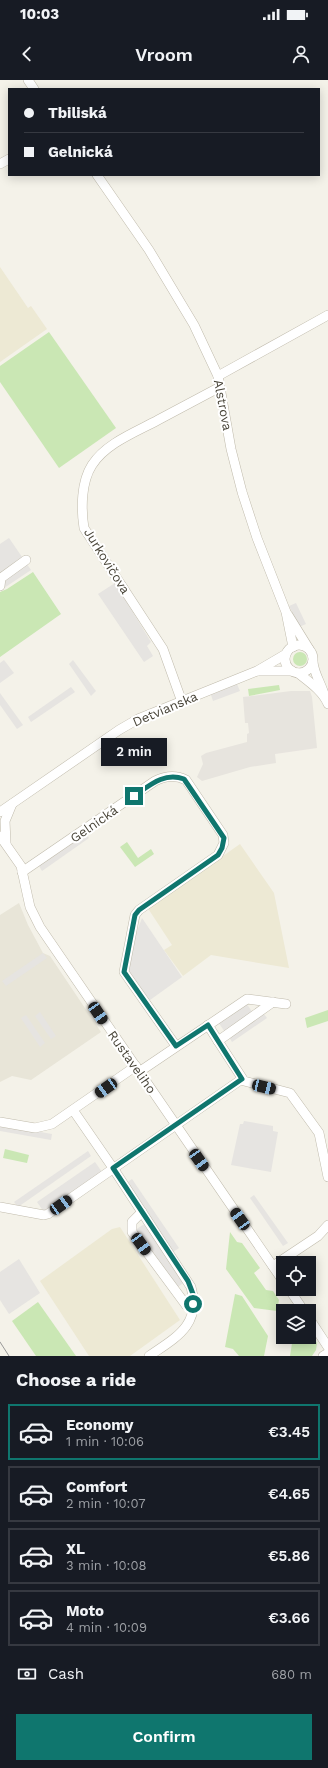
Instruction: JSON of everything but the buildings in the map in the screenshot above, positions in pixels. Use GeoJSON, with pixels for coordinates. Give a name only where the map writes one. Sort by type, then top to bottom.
{"type":"FeatureCollection","features":[{"type":"Feature","properties":{"kind":"street","name":"Alstrova"},"geometry":{"type":"LineString","coordinates":[[98,176],[149,250],[194,325],[218,376],[231,449],[242,492],[257,538],[286,612],[293,647]]}},
{"type":"Feature","properties":{"kind":"street"},"geometry":{"type":"LineString","coordinates":[[218,376],[328,315]]}},
{"type":"Feature","properties":{"kind":"street","name":"Jurkovičova"},"geometry":{"type":"LineString","coordinates":[[182,702],[163,649],[84,528],[84,486],[92,464],[110,447],[220,387]]}},
{"type":"Feature","properties":{"kind":"street"},"geometry":{"type":"LineString","coordinates":[[0,586],[1,578],[26,560]]}},
{"type":"Feature","properties":{"kind":"street","name":"Alstrova"},"geometry":{"type":"LineString","coordinates":[[286,612],[309,649]]}},
{"type":"Feature","properties":{"kind":"street"},"geometry":{"type":"LineString","coordinates":[[300,645],[309,649],[313,655],[313,668],[323,686],[327,702],[286,663],[286,654],[293,647],[300,645]]}},
{"type":"Feature","properties":{"kind":"street","name":"Detvianska"},"geometry":{"type":"LineString","coordinates":[[0,812],[119,730],[138,719],[257,672],[286,654]]}},
{"type":"Feature","properties":{"kind":"street"},"geometry":{"type":"LineString","coordinates":[[295,672],[308,670],[313,662]]}},
{"type":"Feature","properties":{"kind":"street","name":"Detvianska"},"geometry":{"type":"LineString","coordinates":[[257,672],[295,672]]}},
{"type":"Feature","properties":{"kind":"street","name":"Gelnická"},"geometry":{"type":"LineString","coordinates":[[22,872],[155,781],[170,776],[181,778],[187,782],[223,835],[222,848],[218,855],[139,910],[135,915],[124,972],[176,1046]]}},
{"type":"Feature","properties":{"kind":"street"},"geometry":{"type":"LineString","coordinates":[[3,843],[5,821],[12,804]]}},
{"type":"Feature","properties":{"kind":"street","name":"Rustaveliho"},"geometry":{"type":"LineString","coordinates":[[0,836],[3,843],[18,861],[30,907],[40,927],[276,1270]]}},
{"type":"Feature","properties":{"kind":"street"},"geometry":{"type":"LineString","coordinates":[[0,1122],[35,1128],[52,1124],[72,1110],[176,1046],[246,999],[286,1004]]}},
{"type":"Feature","properties":{"kind":"street"},"geometry":{"type":"LineString","coordinates":[[218,1042],[273,1002]]}},
{"type":"Feature","properties":{"kind":"street"},"geometry":{"type":"LineString","coordinates":[[208,1025],[242,1079],[251,1084],[290,1093],[319,1133],[328,1178]]}},
{"type":"Feature","properties":{"kind":"street"},"geometry":{"type":"LineString","coordinates":[[0,1207],[45,1215],[242,1079]]}},
{"type":"Feature","properties":{"kind":"street"},"geometry":{"type":"LineString","coordinates":[[72,1110],[113,1168],[188,1281],[193,1294],[193,1308],[190,1321],[183,1331],[149,1356]]}},
{"type":"Feature","properties":{"kind":"street"},"geometry":{"type":"LineString","coordinates":[[142,1212],[132,1222],[132,1232],[186,1305],[193,1308]]}},
{"type":"Feature","properties":{"kind":"street"},"geometry":{"type":"LineString","coordinates":[[273,1266],[318,1236],[326,1228]]}},
{"type":"Feature","properties":{"kind":"street"},"geometry":{"type":"LineString","coordinates":[[316,1329],[328,1347]]}},
{"type":"Feature","properties":{"kind":"street"},"geometry":{"type":"LineString","coordinates":[[323,1356],[328,1353]]}},
{"type":"Feature","properties":{"kind":"shaded area"},"geometry":{"type":"Polygon","coordinates":[[[0,267],[28,308],[31,306],[47,329],[0,362],[0,267]]]}},
{"type":"Feature","properties":{"kind":"shaded area"},"geometry":{"type":"Polygon","coordinates":[[[9,538],[31,570],[4,588],[0,583],[0,544],[9,538]]]}},
{"type":"Feature","properties":{"kind":"shaded area"},"geometry":{"type":"Polygon","coordinates":[[[115,583],[151,642],[147,646],[153,656],[144,662],[98,594],[115,583]]]}},
{"type":"Feature","properties":{"kind":"shaded area"},"geometry":{"type":"Polygon","coordinates":[[[296,603],[306,624],[299,627],[289,606],[296,603]]]}},
{"type":"Feature","properties":{"kind":"shaded area"},"geometry":{"type":"Polygon","coordinates":[[[4,660],[14,673],[0,683],[0,663],[4,660]]]}},
{"type":"Feature","properties":{"kind":"shaded area"},"geometry":{"type":"Polygon","coordinates":[[[73,660],[96,691],[91,696],[69,664],[73,660]]]}},
{"type":"Feature","properties":{"kind":"shaded area"},"geometry":{"type":"Polygon","coordinates":[[[237,684],[240,691],[213,701],[211,695],[237,684]]]}},
{"type":"Feature","properties":{"kind":"shaded area"},"geometry":{"type":"Polygon","coordinates":[[[71,687],[75,692],[31,722],[28,717],[71,687]]]}},
{"type":"Feature","properties":{"kind":"shaded area"},"geometry":{"type":"Polygon","coordinates":[[[291,691],[310,691],[312,697],[317,748],[275,754],[276,763],[250,767],[202,781],[197,777],[203,764],[201,756],[206,753],[247,742],[247,734],[249,733],[248,723],[245,723],[243,697],[291,691]]]}},
{"type":"Feature","properties":{"kind":"shaded area"},"geometry":{"type":"Polygon","coordinates":[[[0,693],[23,725],[17,729],[0,705],[0,693]]]}},
{"type":"Feature","properties":{"kind":"shaded area"},"geometry":{"type":"Polygon","coordinates":[[[86,834],[89,838],[42,871],[39,866],[86,834]]]}},
{"type":"Feature","properties":{"kind":"shaded area"},"geometry":{"type":"Polygon","coordinates":[[[240,844],[274,893],[289,968],[211,955],[183,976],[164,950],[172,945],[149,908],[240,844]]]}},
{"type":"Feature","properties":{"kind":"shaded area"},"geometry":{"type":"Polygon","coordinates":[[[19,903],[28,925],[43,953],[50,956],[101,1032],[31,1080],[12,1076],[0,1082],[0,915],[19,903]]]}},
{"type":"Feature","properties":{"kind":"shaded area"},"geometry":{"type":"Polygon","coordinates":[[[142,918],[182,977],[150,1000],[128,971],[134,939],[142,918]]]}},
{"type":"Feature","properties":{"kind":"shaded area"},"geometry":{"type":"Polygon","coordinates":[[[43,953],[47,958],[6,986],[2,981],[43,953]]]}},
{"type":"Feature","properties":{"kind":"shaded area"},"geometry":{"type":"Polygon","coordinates":[[[246,1003],[253,1013],[225,1032],[218,1022],[246,1003]]]}},
{"type":"Feature","properties":{"kind":"shaded area"},"geometry":{"type":"Polygon","coordinates":[[[40,1012],[56,1036],[51,1039],[35,1016],[40,1012]]]}},
{"type":"Feature","properties":{"kind":"shaded area"},"geometry":{"type":"Polygon","coordinates":[[[264,1014],[267,1018],[232,1042],[229,1037],[264,1014]]]}},
{"type":"Feature","properties":{"kind":"shaded area"},"geometry":{"type":"Polygon","coordinates":[[[26,1015],[45,1043],[40,1047],[21,1018],[26,1015]]]}},
{"type":"Feature","properties":{"kind":"shaded area"},"geometry":{"type":"Polygon","coordinates":[[[244,1121],[273,1126],[273,1131],[278,1132],[271,1172],[231,1165],[240,1124],[243,1124],[244,1121]]]}},
{"type":"Feature","properties":{"kind":"shaded area"},"geometry":{"type":"Polygon","coordinates":[[[0,1125],[52,1134],[51,1140],[0,1131],[0,1125]]]}},
{"type":"Feature","properties":{"kind":"shaded area"},"geometry":{"type":"Polygon","coordinates":[[[88,1151],[91,1156],[18,1207],[14,1202],[88,1151]]]}},
{"type":"Feature","properties":{"kind":"shaded area"},"geometry":{"type":"Polygon","coordinates":[[[95,1162],[102,1172],[44,1212],[37,1202],[95,1162]]]}},
{"type":"Feature","properties":{"kind":"shaded area"},"geometry":{"type":"Polygon","coordinates":[[[132,1179],[179,1248],[173,1252],[125,1184],[132,1179]]]}},
{"type":"Feature","properties":{"kind":"shaded area"},"geometry":{"type":"Polygon","coordinates":[[[254,1195],[288,1243],[283,1246],[250,1198],[254,1195]]]}},
{"type":"Feature","properties":{"kind":"shaded area"},"geometry":{"type":"Polygon","coordinates":[[[146,1223],[186,1281],[175,1289],[135,1230],[146,1223]]]}},
{"type":"Feature","properties":{"kind":"shaded area"},"geometry":{"type":"Polygon","coordinates":[[[120,1227],[180,1320],[130,1356],[89,1356],[40,1281],[112,1229],[120,1227]]]}},
{"type":"Feature","properties":{"kind":"shaded area"},"geometry":{"type":"Polygon","coordinates":[[[19,1259],[40,1293],[9,1314],[0,1300],[0,1272],[19,1259]]]}},
{"type":"Feature","properties":{"kind":"green space"},"geometry":{"type":"Polygon","coordinates":[[[49,332],[116,428],[59,468],[0,382],[0,366],[49,332]]]}},
{"type":"Feature","properties":{"kind":"green space"},"geometry":{"type":"Polygon","coordinates":[[[33,572],[61,614],[0,657],[0,592],[33,572]]]}},
{"type":"Feature","properties":{"kind":"green space"},"geometry":{"type":"Polygon","coordinates":[[[297,652],[303,652],[307,656],[307,662],[303,666],[297,666],[293,662],[293,656],[297,652]]]}},
{"type":"Feature","properties":{"kind":"green space"},"geometry":{"type":"Polygon","coordinates":[[[279,685],[280,690],[249,696],[248,689],[279,685]]]}},
{"type":"Feature","properties":{"kind":"green space"},"geometry":{"type":"Polygon","coordinates":[[[127,842],[138,858],[151,849],[154,854],[135,867],[120,847],[127,842]]]}},
{"type":"Feature","properties":{"kind":"green space"},"geometry":{"type":"Polygon","coordinates":[[[328,1010],[328,1021],[307,1028],[305,1018],[328,1010]]]}},
{"type":"Feature","properties":{"kind":"green space"},"geometry":{"type":"Polygon","coordinates":[[[5,1149],[29,1155],[27,1163],[3,1158],[5,1149]]]}},
{"type":"Feature","properties":{"kind":"green space"},"geometry":{"type":"Polygon","coordinates":[[[230,1232],[237,1242],[242,1243],[260,1268],[254,1273],[266,1290],[273,1291],[279,1300],[278,1304],[276,1304],[276,1311],[254,1308],[226,1269],[230,1232]]]}},
{"type":"Feature","properties":{"kind":"green space"},"geometry":{"type":"Polygon","coordinates":[[[235,1294],[242,1296],[268,1336],[264,1356],[239,1356],[233,1349],[225,1347],[235,1294]]]}},
{"type":"Feature","properties":{"kind":"green space"},"geometry":{"type":"Polygon","coordinates":[[[38,1302],[76,1356],[36,1356],[12,1321],[38,1302]]]}},
{"type":"Feature","properties":{"kind":"green space"},"geometry":{"type":"Polygon","coordinates":[[[316,1342],[317,1343],[316,1350],[312,1356],[290,1356],[292,1344],[316,1344],[316,1342]]]}},
{"type":"Feature","properties":{"kind":"tram line"},"geometry":{"type":"LineString","coordinates":[[0,1342],[9,1356]]}},
{"type":"Feature","properties":{"kind":"route"},"geometry":{"type":"LineString","coordinates":[[134,796],[155,781],[165,777],[175,776],[184,779],[192,788],[224,838],[224,843],[218,855],[139,910],[135,915],[124,963],[124,972],[176,1046],[208,1025],[242,1079],[113,1168],[188,1281],[193,1294],[193,1304]]}}]}
